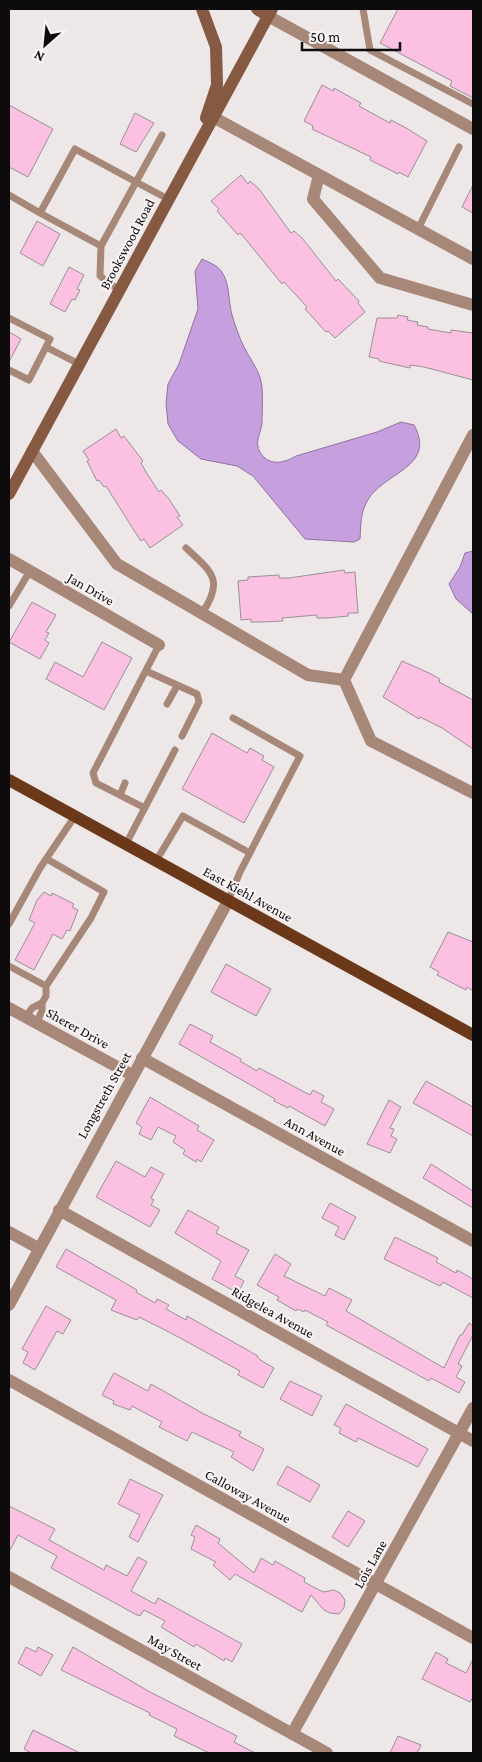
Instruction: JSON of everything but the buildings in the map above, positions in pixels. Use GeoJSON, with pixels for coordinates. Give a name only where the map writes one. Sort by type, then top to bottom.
{"type":"FeatureCollection","features":[{"type":"Feature","properties":{"kind":"main road"},"geometry":{"type":"LineString","coordinates":[[198,144],[217,85],[216,47],[202,9]]}},
{"type":"Feature","properties":{"kind":"main road"},"geometry":{"type":"LineString","coordinates":[[257,9],[270,13]]}},
{"type":"Feature","properties":{"kind":"main road","name":"Brookswood Road"},"geometry":{"type":"LineString","coordinates":[[9,494],[270,13]]}},
{"type":"Feature","properties":{"kind":"main road","name":"East Kiehl Avenue"},"geometry":{"type":"LineString","coordinates":[[9,781],[473,1035]]}},
{"type":"Feature","properties":{"kind":"street"},"geometry":{"type":"LineString","coordinates":[[270,13],[473,129]]}},
{"type":"Feature","properties":{"kind":"street"},"geometry":{"type":"LineString","coordinates":[[213,118],[473,259]]}},
{"type":"Feature","properties":{"kind":"street"},"geometry":{"type":"LineString","coordinates":[[319,175],[313,199],[380,278],[473,305]]}},
{"type":"Feature","properties":{"kind":"street"},"geometry":{"type":"LineString","coordinates":[[344,680],[473,435]]}},
{"type":"Feature","properties":{"kind":"street"},"geometry":{"type":"LineString","coordinates":[[32,451],[117,564],[308,675],[344,680]]}},
{"type":"Feature","properties":{"kind":"street","name":"Jan Drive"},"geometry":{"type":"LineString","coordinates":[[9,559],[159,645]]}},
{"type":"Feature","properties":{"kind":"street"},"geometry":{"type":"LineString","coordinates":[[344,680],[371,741],[473,793]]}},
{"type":"Feature","properties":{"kind":"street","name":"Longstreth Street"},"geometry":{"type":"LineString","coordinates":[[9,1305],[58,1210],[228,900]]}},
{"type":"Feature","properties":{"kind":"street","name":"Sherer Drive"},"geometry":{"type":"LineString","coordinates":[[9,1008],[132,1075]]}},
{"type":"Feature","properties":{"kind":"street","name":"Ann Avenue"},"geometry":{"type":"LineString","coordinates":[[142,1058],[473,1241]]}},
{"type":"Feature","properties":{"kind":"street","name":"Ridgelea Avenue"},"geometry":{"type":"LineString","coordinates":[[58,1210],[473,1441]]}},
{"type":"Feature","properties":{"kind":"street"},"geometry":{"type":"LineString","coordinates":[[9,1232],[38,1248]]}},
{"type":"Feature","properties":{"kind":"street","name":"Calloway Avenue"},"geometry":{"type":"LineString","coordinates":[[9,1380],[473,1638]]}},
{"type":"Feature","properties":{"kind":"street","name":"Lois Lane"},"geometry":{"type":"LineString","coordinates":[[292,1734],[473,1408]]}},
{"type":"Feature","properties":{"kind":"street","name":"May Street"},"geometry":{"type":"LineString","coordinates":[[9,1577],[327,1753]]}},
{"type":"Feature","properties":{"kind":"lane"},"geometry":{"type":"LineString","coordinates":[[363,9],[370,50],[473,104]]}},
{"type":"Feature","properties":{"kind":"lane"},"geometry":{"type":"LineString","coordinates":[[119,290],[100,276],[101,246],[162,135]]}},
{"type":"Feature","properties":{"kind":"lane"},"geometry":{"type":"LineString","coordinates":[[418,229],[459,147]]}},
{"type":"Feature","properties":{"kind":"lane"},"geometry":{"type":"LineString","coordinates":[[40,213],[75,148],[168,199]]}},
{"type":"Feature","properties":{"kind":"lane"},"geometry":{"type":"LineString","coordinates":[[9,195],[101,246]]}},
{"type":"Feature","properties":{"kind":"lane"},"geometry":{"type":"LineString","coordinates":[[9,318],[50,339],[28,380],[9,370]]}},
{"type":"Feature","properties":{"kind":"lane"},"geometry":{"type":"LineString","coordinates":[[46,347],[79,364]]}},
{"type":"Feature","properties":{"kind":"lane"},"geometry":{"type":"LineString","coordinates":[[186,548],[213,574],[215,582],[213,594],[202,613]]}},
{"type":"Feature","properties":{"kind":"lane"},"geometry":{"type":"LineString","coordinates":[[9,606],[30,571]]}},
{"type":"Feature","properties":{"kind":"lane"},"geometry":{"type":"LineString","coordinates":[[145,808],[96,782],[92,773],[159,645]]}},
{"type":"Feature","properties":{"kind":"lane"},"geometry":{"type":"LineString","coordinates":[[146,671],[197,694],[199,702],[182,736]]}},
{"type":"Feature","properties":{"kind":"lane"},"geometry":{"type":"LineString","coordinates":[[167,704],[177,686]]}},
{"type":"Feature","properties":{"kind":"lane"},"geometry":{"type":"LineString","coordinates":[[228,900],[300,756],[233,718]]}},
{"type":"Feature","properties":{"kind":"lane"},"geometry":{"type":"LineString","coordinates":[[126,844],[175,750]]}},
{"type":"Feature","properties":{"kind":"lane"},"geometry":{"type":"LineString","coordinates":[[120,795],[125,784]]}},
{"type":"Feature","properties":{"kind":"lane"},"geometry":{"type":"LineString","coordinates":[[9,924],[75,816]]}},
{"type":"Feature","properties":{"kind":"lane"},"geometry":{"type":"LineString","coordinates":[[156,861],[183,816],[250,853]]}},
{"type":"Feature","properties":{"kind":"lane"},"geometry":{"type":"LineString","coordinates":[[31,1020],[42,1010],[42,1003],[46,996],[46,986],[91,918],[104,892],[47,859]]}},
{"type":"Feature","properties":{"kind":"lane"},"geometry":{"type":"LineString","coordinates":[[9,966],[46,986]]}},
{"type":"Feature","properties":{"kind":"lane"},"geometry":{"type":"LineString","coordinates":[[31,1020],[32,1008],[42,1003]]}},
{"type":"Feature","properties":{"kind":"shaded area"},"geometry":{"type":"Polygon","coordinates":[[[202,259],[217,267],[224,275],[237,331],[260,377],[262,423],[258,438],[258,448],[264,457],[272,462],[282,462],[296,456],[377,432],[401,422],[414,425],[419,439],[419,450],[407,467],[377,489],[369,498],[362,513],[360,539],[354,542],[305,539],[253,476],[237,466],[201,459],[178,441],[168,424],[166,403],[168,384],[179,364],[198,309],[195,271],[202,259]]]}},
{"type":"Feature","properties":{"kind":"shaded area"},"geometry":{"type":"Polygon","coordinates":[[[473,551],[473,614],[456,599],[449,584],[460,567],[465,553],[473,551]]]}}]}
